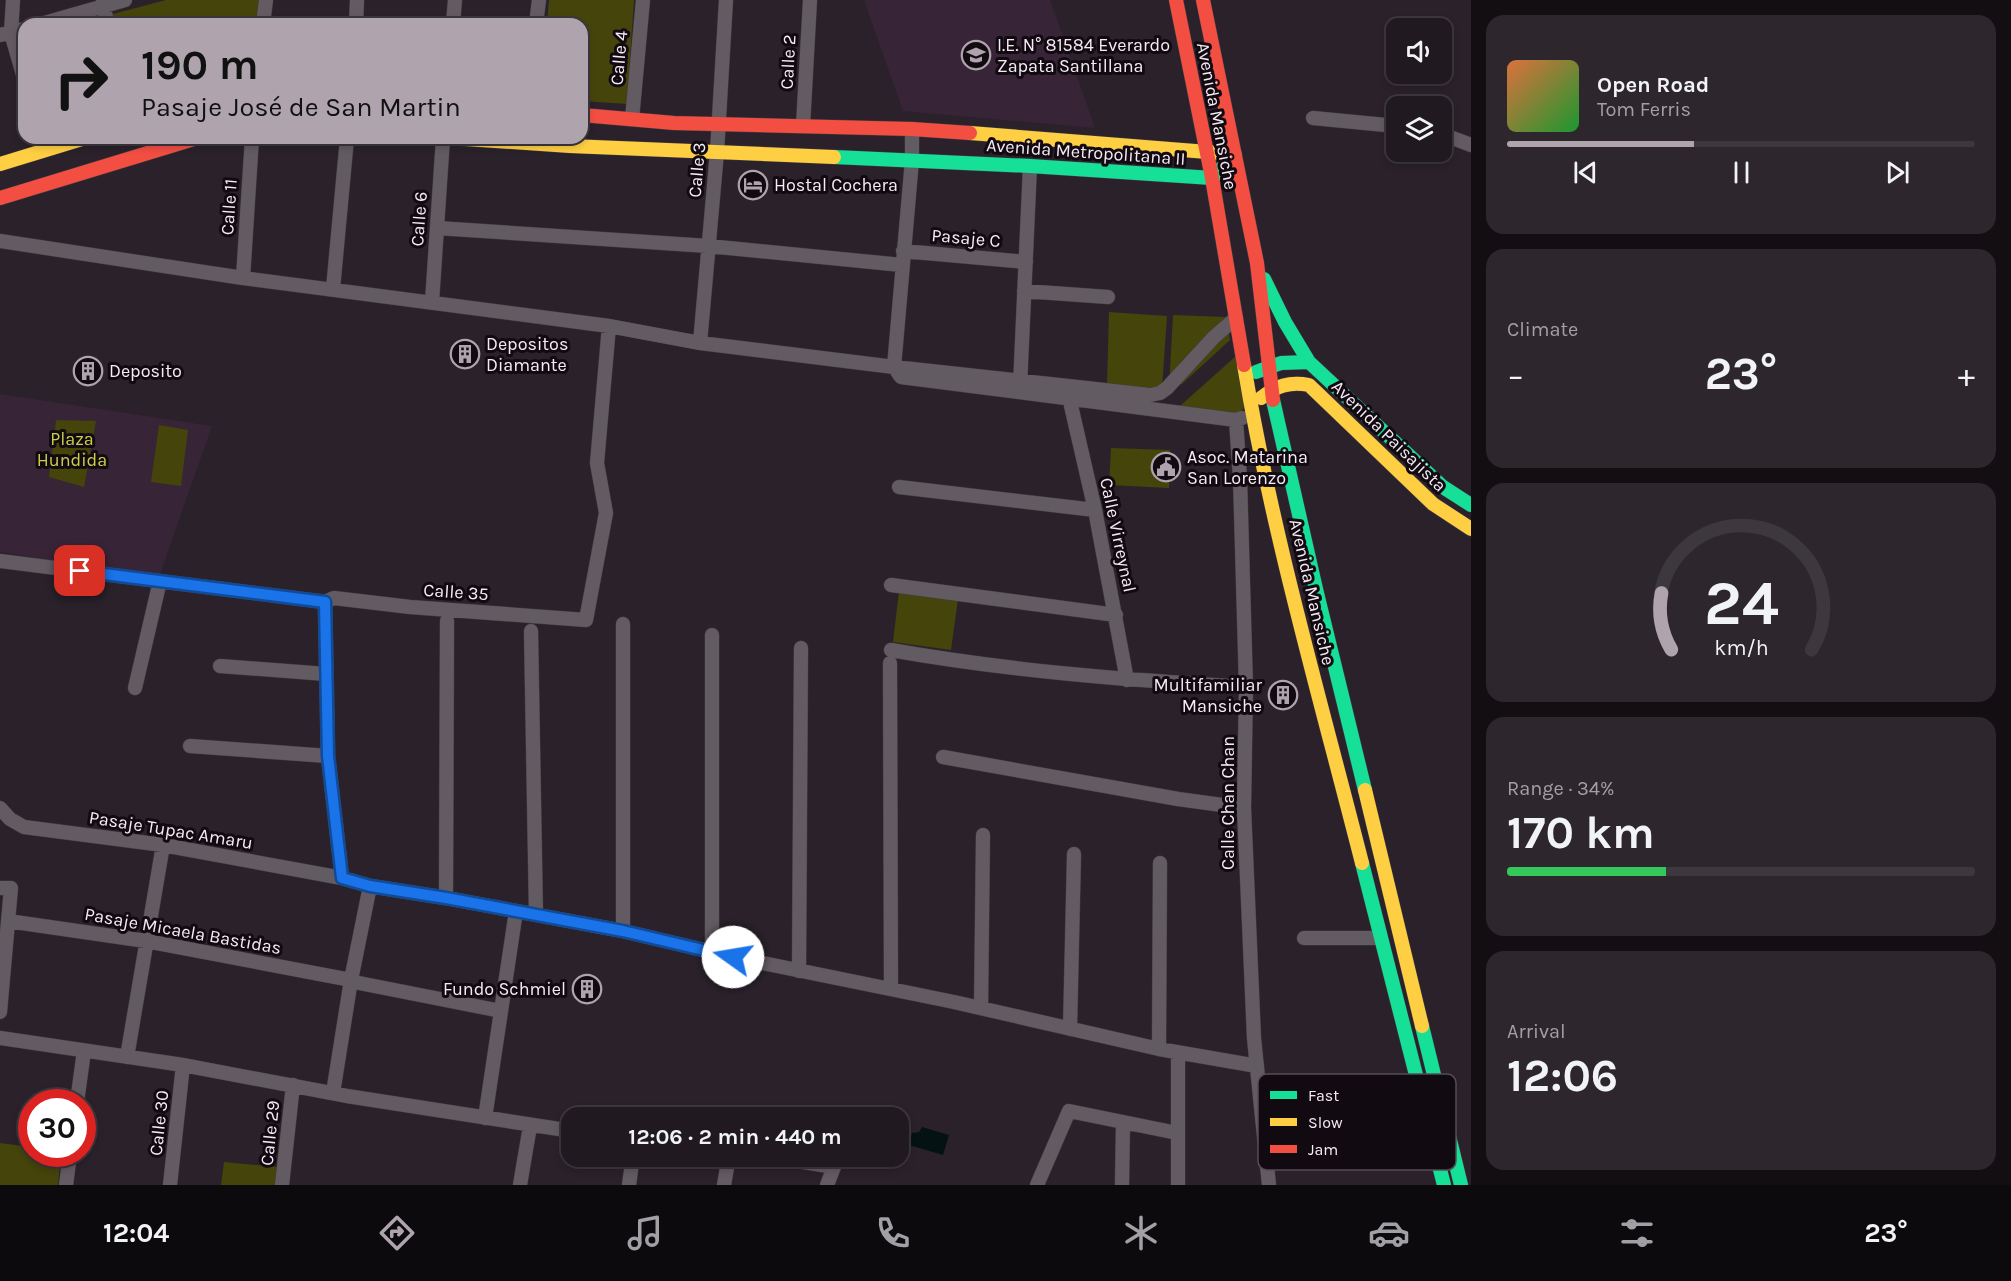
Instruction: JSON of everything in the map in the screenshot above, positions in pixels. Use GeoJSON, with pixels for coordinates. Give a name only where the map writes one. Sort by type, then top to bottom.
{"type":"FeatureCollection","features":[{"type":"Feature","properties":{"kind":"main road","name":"Avenida Mansiche"},"geometry":{"type":"LineString","coordinates":[[1176,0],[1212,178],[1251,407],[1293,593],[1415,1074]]}},
{"type":"Feature","properties":{"kind":"main road","name":"Avenida Mansiche"},"geometry":{"type":"LineString","coordinates":[[1203,0],[1257,263],[1271,390],[1316,589],[1434,1074]]}},
{"type":"Feature","properties":{"kind":"main road","name":"Avenida Metropolitana II"},"geometry":{"type":"LineString","coordinates":[[588,115],[718,124],[912,129],[1235,155]]}},
{"type":"Feature","properties":{"kind":"main road"},"geometry":{"type":"LineString","coordinates":[[0,164],[43,144]]}},
{"type":"Feature","properties":{"kind":"main road"},"geometry":{"type":"LineString","coordinates":[[0,198],[177,144]]}},
{"type":"Feature","properties":{"kind":"main road","name":"Avenida Metropolitana II"},"geometry":{"type":"LineString","coordinates":[[540,144],[912,160],[1212,178]]}},
{"type":"Feature","properties":{"kind":"main road"},"geometry":{"type":"LineString","coordinates":[[1212,178],[1235,155]]}},
{"type":"Feature","properties":{"kind":"main road","name":"Avenida Paisajista"},"geometry":{"type":"LineString","coordinates":[[1257,263],[1285,322],[1309,362],[1443,487],[1471,505]]}},
{"type":"Feature","properties":{"kind":"main road"},"geometry":{"type":"LineString","coordinates":[[1246,376],[1281,363],[1309,362]]}},
{"type":"Feature","properties":{"kind":"main road","name":"Avenida Paisajista"},"geometry":{"type":"LineString","coordinates":[[1251,407],[1271,390],[1287,382],[1309,385],[1432,504],[1471,529]]}},
{"type":"Feature","properties":{"kind":"main road"},"geometry":{"type":"LineString","coordinates":[[1293,593],[1316,589]]}},
{"type":"Feature","properties":{"kind":"main road"},"geometry":{"type":"LineString","coordinates":[[1341,784],[1362,779]]}},
{"type":"Feature","properties":{"kind":"main road"},"geometry":{"type":"LineString","coordinates":[[1388,971],[1407,967]]}},
{"type":"Feature","properties":{"kind":"main road","name":"Avenida Mansiche"},"geometry":{"type":"LineString","coordinates":[[1456,1165],[1461,1185]]}},
{"type":"Feature","properties":{"kind":"main road","name":"Avenida Mansiche"},"geometry":{"type":"LineString","coordinates":[[1440,1170],[1444,1185]]}},
{"type":"Feature","properties":{"kind":"street"},"geometry":{"type":"LineString","coordinates":[[13,0],[12,32],[18,55]]}},
{"type":"Feature","properties":{"kind":"street"},"geometry":{"type":"LineString","coordinates":[[59,18],[103,3],[125,0]]}},
{"type":"Feature","properties":{"kind":"street"},"geometry":{"type":"LineString","coordinates":[[264,18],[266,0]]}},
{"type":"Feature","properties":{"kind":"street"},"geometry":{"type":"LineString","coordinates":[[356,18],[357,0]]}},
{"type":"Feature","properties":{"kind":"street"},"geometry":{"type":"LineString","coordinates":[[454,18],[455,0]]}},
{"type":"Feature","properties":{"kind":"street"},"geometry":{"type":"LineString","coordinates":[[536,18],[538,0]]}},
{"type":"Feature","properties":{"kind":"street","name":"Calle 4"},"geometry":{"type":"LineString","coordinates":[[632,119],[643,0]]}},
{"type":"Feature","properties":{"kind":"street","name":"Calle 3"},"geometry":{"type":"LineString","coordinates":[[700,343],[717,152],[726,0]]}},
{"type":"Feature","properties":{"kind":"street","name":"Calle 2"},"geometry":{"type":"LineString","coordinates":[[803,126],[810,0]]}},
{"type":"Feature","properties":{"kind":"street"},"geometry":{"type":"LineString","coordinates":[[103,3],[107,18]]}},
{"type":"Feature","properties":{"kind":"street"},"geometry":{"type":"LineString","coordinates":[[1313,118],[1386,125]]}},
{"type":"Feature","properties":{"kind":"street"},"geometry":{"type":"LineString","coordinates":[[894,367],[912,160],[912,129]]}},
{"type":"Feature","properties":{"kind":"street"},"geometry":{"type":"LineString","coordinates":[[1452,138],[1471,145]]}},
{"type":"Feature","properties":{"kind":"street","name":"Calle 11"},"geometry":{"type":"LineString","coordinates":[[243,278],[252,144]]}},
{"type":"Feature","properties":{"kind":"street"},"geometry":{"type":"LineString","coordinates":[[333,290],[346,144]]}},
{"type":"Feature","properties":{"kind":"street","name":"Calle 6"},"geometry":{"type":"LineString","coordinates":[[432,302],[443,144]]}},
{"type":"Feature","properties":{"kind":"street"},"geometry":{"type":"LineString","coordinates":[[1020,386],[1030,166]]}},
{"type":"Feature","properties":{"kind":"street","name":"Pasaje C"},"geometry":{"type":"LineString","coordinates":[[437,228],[903,258],[1026,262]]}},
{"type":"Feature","properties":{"kind":"street"},"geometry":{"type":"LineString","coordinates":[[0,241],[243,278],[609,326],[700,343],[894,367],[1020,386],[1069,397],[1236,420],[1241,419],[1251,407]]}},
{"type":"Feature","properties":{"kind":"street"},"geometry":{"type":"LineString","coordinates":[[1024,291],[1108,297]]}},
{"type":"Feature","properties":{"kind":"street"},"geometry":{"type":"LineString","coordinates":[[1020,386],[1150,395],[1160,393],[1214,337],[1236,318]]}},
{"type":"Feature","properties":{"kind":"street","name":"Calle 35"},"geometry":{"type":"LineString","coordinates":[[0,561],[325,602],[334,598],[410,607],[586,620],[606,513],[597,463],[609,326]]}},
{"type":"Feature","properties":{"kind":"street","name":"Calle Virreynal"},"geometry":{"type":"LineString","coordinates":[[1069,397],[1095,510],[1127,680]]}},
{"type":"Feature","properties":{"kind":"street","name":"Calle Chan Chan"},"geometry":{"type":"LineString","coordinates":[[1236,420],[1246,687],[1244,808],[1258,1076]]}},
{"type":"Feature","properties":{"kind":"street"},"geometry":{"type":"LineString","coordinates":[[899,487],[1095,510]]}},
{"type":"Feature","properties":{"kind":"street"},"geometry":{"type":"LineString","coordinates":[[135,688],[159,581]]}},
{"type":"Feature","properties":{"kind":"street"},"geometry":{"type":"LineString","coordinates":[[891,585],[1116,615]]}},
{"type":"Feature","properties":{"kind":"street"},"geometry":{"type":"LineString","coordinates":[[325,602],[328,756],[342,878]]}},
{"type":"Feature","properties":{"kind":"street"},"geometry":{"type":"LineString","coordinates":[[446,898],[447,621]]}},
{"type":"Feature","properties":{"kind":"street"},"geometry":{"type":"LineString","coordinates":[[623,624],[623,931]]}},
{"type":"Feature","properties":{"kind":"street"},"geometry":{"type":"LineString","coordinates":[[531,631],[536,915]]}},
{"type":"Feature","properties":{"kind":"street"},"geometry":{"type":"LineString","coordinates":[[711,952],[712,635]]}},
{"type":"Feature","properties":{"kind":"street"},"geometry":{"type":"LineString","coordinates":[[800,971],[801,648]]}},
{"type":"Feature","properties":{"kind":"street"},"geometry":{"type":"LineString","coordinates":[[891,989],[891,657],[1127,680],[1246,687]]}},
{"type":"Feature","properties":{"kind":"street"},"geometry":{"type":"LineString","coordinates":[[220,666],[326,674]]}},
{"type":"Feature","properties":{"kind":"street"},"geometry":{"type":"LineString","coordinates":[[190,746],[328,756]]}},
{"type":"Feature","properties":{"kind":"street"},"geometry":{"type":"LineString","coordinates":[[943,757],[1178,799],[1244,808]]}},
{"type":"Feature","properties":{"kind":"street","name":"Pasaje Tupac Amaru"},"geometry":{"type":"LineString","coordinates":[[0,808],[10,819],[24,827],[163,845],[342,878],[370,886],[623,931],[1159,1049],[1257,1066]]}},
{"type":"Feature","properties":{"kind":"street"},"geometry":{"type":"LineString","coordinates":[[981,1008],[983,835]]}},
{"type":"Feature","properties":{"kind":"street"},"geometry":{"type":"LineString","coordinates":[[127,1057],[163,845]]}},
{"type":"Feature","properties":{"kind":"street"},"geometry":{"type":"LineString","coordinates":[[1070,1029],[1074,854]]}},
{"type":"Feature","properties":{"kind":"street"},"geometry":{"type":"LineString","coordinates":[[1159,1049],[1160,863]]}},
{"type":"Feature","properties":{"kind":"street"},"geometry":{"type":"LineString","coordinates":[[333,1093],[355,981],[370,886]]}},
{"type":"Feature","properties":{"kind":"street"},"geometry":{"type":"LineString","coordinates":[[0,888],[11,888],[0,1012]]}},
{"type":"Feature","properties":{"kind":"street"},"geometry":{"type":"LineString","coordinates":[[485,1118],[516,911]]}},
{"type":"Feature","properties":{"kind":"street","name":"Pasaje Micaela Bastidas"},"geometry":{"type":"LineString","coordinates":[[8,921],[146,942],[501,1011]]}},
{"type":"Feature","properties":{"kind":"street"},"geometry":{"type":"LineString","coordinates":[[1304,938],[1380,938]]}},
{"type":"Feature","properties":{"kind":"street"},"geometry":{"type":"LineString","coordinates":[[0,1038],[183,1065],[333,1093],[561,1130]]}},
{"type":"Feature","properties":{"kind":"street"},"geometry":{"type":"LineString","coordinates":[[79,1089],[84,1051]]}},
{"type":"Feature","properties":{"kind":"street"},"geometry":{"type":"LineString","coordinates":[[1178,1053],[1178,1185]]}},
{"type":"Feature","properties":{"kind":"street","name":"Calle 30"},"geometry":{"type":"LineString","coordinates":[[170,1185],[183,1065]]}},
{"type":"Feature","properties":{"kind":"street","name":"Calle 29"},"geometry":{"type":"LineString","coordinates":[[282,1185],[293,1085]]}},
{"type":"Feature","properties":{"kind":"street"},"geometry":{"type":"LineString","coordinates":[[1037,1185],[1069,1111],[1177,1133]]}},
{"type":"Feature","properties":{"kind":"street"},"geometry":{"type":"LineString","coordinates":[[1122,1185],[1123,1123]]}},
{"type":"Feature","properties":{"kind":"street"},"geometry":{"type":"LineString","coordinates":[[520,1185],[530,1126]]}},
{"type":"Feature","properties":{"kind":"street"},"geometry":{"type":"LineString","coordinates":[[66,1185],[68,1167]]}},
{"type":"Feature","properties":{"kind":"street"},"geometry":{"type":"LineString","coordinates":[[628,1185],[631,1167]]}},
{"type":"Feature","properties":{"kind":"street"},"geometry":{"type":"LineString","coordinates":[[724,1185],[727,1167]]}},
{"type":"Feature","properties":{"kind":"street"},"geometry":{"type":"LineString","coordinates":[[827,1185],[834,1167]]}},
{"type":"Feature","properties":{"kind":"street","name":"Calle Chan Chan"},"geometry":{"type":"LineString","coordinates":[[1267,1170],[1269,1185]]}},
{"type":"Feature","properties":{"kind":"shaded area","name":"I.E. N° 81584 Everardo Zapata Santillana"},"geometry":{"type":"Polygon","coordinates":[[[864,0],[1050,0],[1095,128],[903,111],[864,0]]]}},
{"type":"Feature","properties":{"kind":"shaded area"},"geometry":{"type":"Polygon","coordinates":[[[0,394],[212,426],[159,577],[0,552],[0,394]]]}},
{"type":"Feature","properties":{"kind":"shaded area"},"geometry":{"type":"Polygon","coordinates":[[[922,1127],[949,1135],[943,1155],[909,1145],[912,1133],[919,1132],[922,1127]]]}},
{"type":"Feature","properties":{"kind":"green space"},"geometry":{"type":"Polygon","coordinates":[[[166,0],[259,0],[258,18],[114,18],[113,14],[166,0]]]}},
{"type":"Feature","properties":{"kind":"green space"},"geometry":{"type":"Polygon","coordinates":[[[549,0],[634,0],[627,104],[588,101],[588,18],[548,18],[549,0]]]}},
{"type":"Feature","properties":{"kind":"green space"},"geometry":{"type":"Polygon","coordinates":[[[1109,312],[1167,316],[1162,388],[1107,385],[1109,312]]]}},
{"type":"Feature","properties":{"kind":"green space"},"geometry":{"type":"Polygon","coordinates":[[[1173,315],[1226,317],[1230,340],[1182,384],[1169,388],[1173,315]]]}},
{"type":"Feature","properties":{"kind":"green space"},"geometry":{"type":"Polygon","coordinates":[[[1236,356],[1246,406],[1239,413],[1180,406],[1236,356]]]}},
{"type":"Feature","properties":{"kind":"green space","name":"Plaza Hundida"},"geometry":{"type":"Polygon","coordinates":[[[56,420],[96,421],[84,487],[49,477],[56,420]]]}},
{"type":"Feature","properties":{"kind":"green space"},"geometry":{"type":"Polygon","coordinates":[[[159,425],[188,430],[181,486],[151,482],[159,425]]]}},
{"type":"Feature","properties":{"kind":"green space"},"geometry":{"type":"Polygon","coordinates":[[[1111,448],[1170,450],[1169,488],[1109,485],[1111,448]]]}},
{"type":"Feature","properties":{"kind":"green space"},"geometry":{"type":"Polygon","coordinates":[[[899,591],[958,599],[951,650],[893,642],[899,591]]]}},
{"type":"Feature","properties":{"kind":"green space"},"geometry":{"type":"Polygon","coordinates":[[[0,1143],[18,1145],[18,1167],[60,1167],[58,1185],[0,1185],[0,1143]]]}},
{"type":"Feature","properties":{"kind":"green space"},"geometry":{"type":"Polygon","coordinates":[[[224,1162],[277,1167],[275,1185],[221,1185],[224,1162]]]}},
{"type":"Feature","properties":{"kind":"traffic: fast"},"geometry":{"type":"LineString","coordinates":[[834,157],[1030,166],[1212,178],[1235,155]]}},
{"type":"Feature","properties":{"kind":"traffic: fast"},"geometry":{"type":"LineString","coordinates":[[1264,279],[1285,322],[1309,362]]}},
{"type":"Feature","properties":{"kind":"traffic: fast"},"geometry":{"type":"LineString","coordinates":[[1256,372],[1281,363],[1309,362],[1443,487],[1471,505]]}},
{"type":"Feature","properties":{"kind":"traffic: fast"},"geometry":{"type":"LineString","coordinates":[[1273,400],[1365,790]]}},
{"type":"Feature","properties":{"kind":"traffic: fast"},"geometry":{"type":"LineString","coordinates":[[1362,863],[1416,1074]]}},
{"type":"Feature","properties":{"kind":"traffic: fast"},"geometry":{"type":"LineString","coordinates":[[1422,1026],[1434,1074]]}},
{"type":"Feature","properties":{"kind":"traffic: fast"},"geometry":{"type":"LineString","coordinates":[[1456,1165],[1461,1185]]}},
{"type":"Feature","properties":{"kind":"traffic: fast"},"geometry":{"type":"LineString","coordinates":[[1440,1170],[1444,1185]]}},
{"type":"Feature","properties":{"kind":"traffic: slow"},"geometry":{"type":"LineString","coordinates":[[970,133],[1220,153]]}},
{"type":"Feature","properties":{"kind":"traffic: slow"},"geometry":{"type":"LineString","coordinates":[[0,164],[65,144]]}},
{"type":"Feature","properties":{"kind":"traffic: slow"},"geometry":{"type":"LineString","coordinates":[[540,144],[834,157]]}},
{"type":"Feature","properties":{"kind":"traffic: slow"},"geometry":{"type":"LineString","coordinates":[[1244,365],[1268,490],[1362,863]]}},
{"type":"Feature","properties":{"kind":"traffic: slow"},"geometry":{"type":"LineString","coordinates":[[1261,398],[1272,390],[1284,386],[1309,385],[1433,504],[1471,529]]}},
{"type":"Feature","properties":{"kind":"traffic: slow"},"geometry":{"type":"LineString","coordinates":[[1365,790],[1422,1026]]}},
{"type":"Feature","properties":{"kind":"traffic: jam"},"geometry":{"type":"LineString","coordinates":[[1176,0],[1212,178],[1244,365]]}},
{"type":"Feature","properties":{"kind":"traffic: jam"},"geometry":{"type":"LineString","coordinates":[[1203,0],[1257,263],[1273,400]]}},
{"type":"Feature","properties":{"kind":"traffic: jam"},"geometry":{"type":"LineString","coordinates":[[588,116],[674,123],[912,129],[970,133]]}},
{"type":"Feature","properties":{"kind":"traffic: jam"},"geometry":{"type":"LineString","coordinates":[[0,198],[177,144]]}},
{"type":"Feature","properties":{"kind":"place","name":"I.E. N° 81584 Everardo Zapata Santillana"},"geometry":{"type":"Point","coordinates":[976,55]}},
{"type":"Feature","properties":{"kind":"place","name":"Hostal Cochera"},"geometry":{"type":"Point","coordinates":[753,185]}},
{"type":"Feature","properties":{"kind":"place","name":"Depositos Diamante"},"geometry":{"type":"Point","coordinates":[465,354]}},
{"type":"Feature","properties":{"kind":"place","name":"Deposito"},"geometry":{"type":"Point","coordinates":[88,371]}},
{"type":"Feature","properties":{"kind":"place","name":"Asoc. Matarina San Lorenzo"},"geometry":{"type":"Point","coordinates":[1166,467]}},
{"type":"Feature","properties":{"kind":"place","name":"Multifamiliar Mansiche"},"geometry":{"type":"Point","coordinates":[1283,695]}},
{"type":"Feature","properties":{"kind":"place","name":"Fundo Schmiel"},"geometry":{"type":"Point","coordinates":[587,989]}},
{"type":"Feature","properties":{"kind":"route"},"geometry":{"type":"LineString","coordinates":[[80,571],[325,602],[328,756],[342,878],[370,886],[623,931],[733,957]]}}]}
